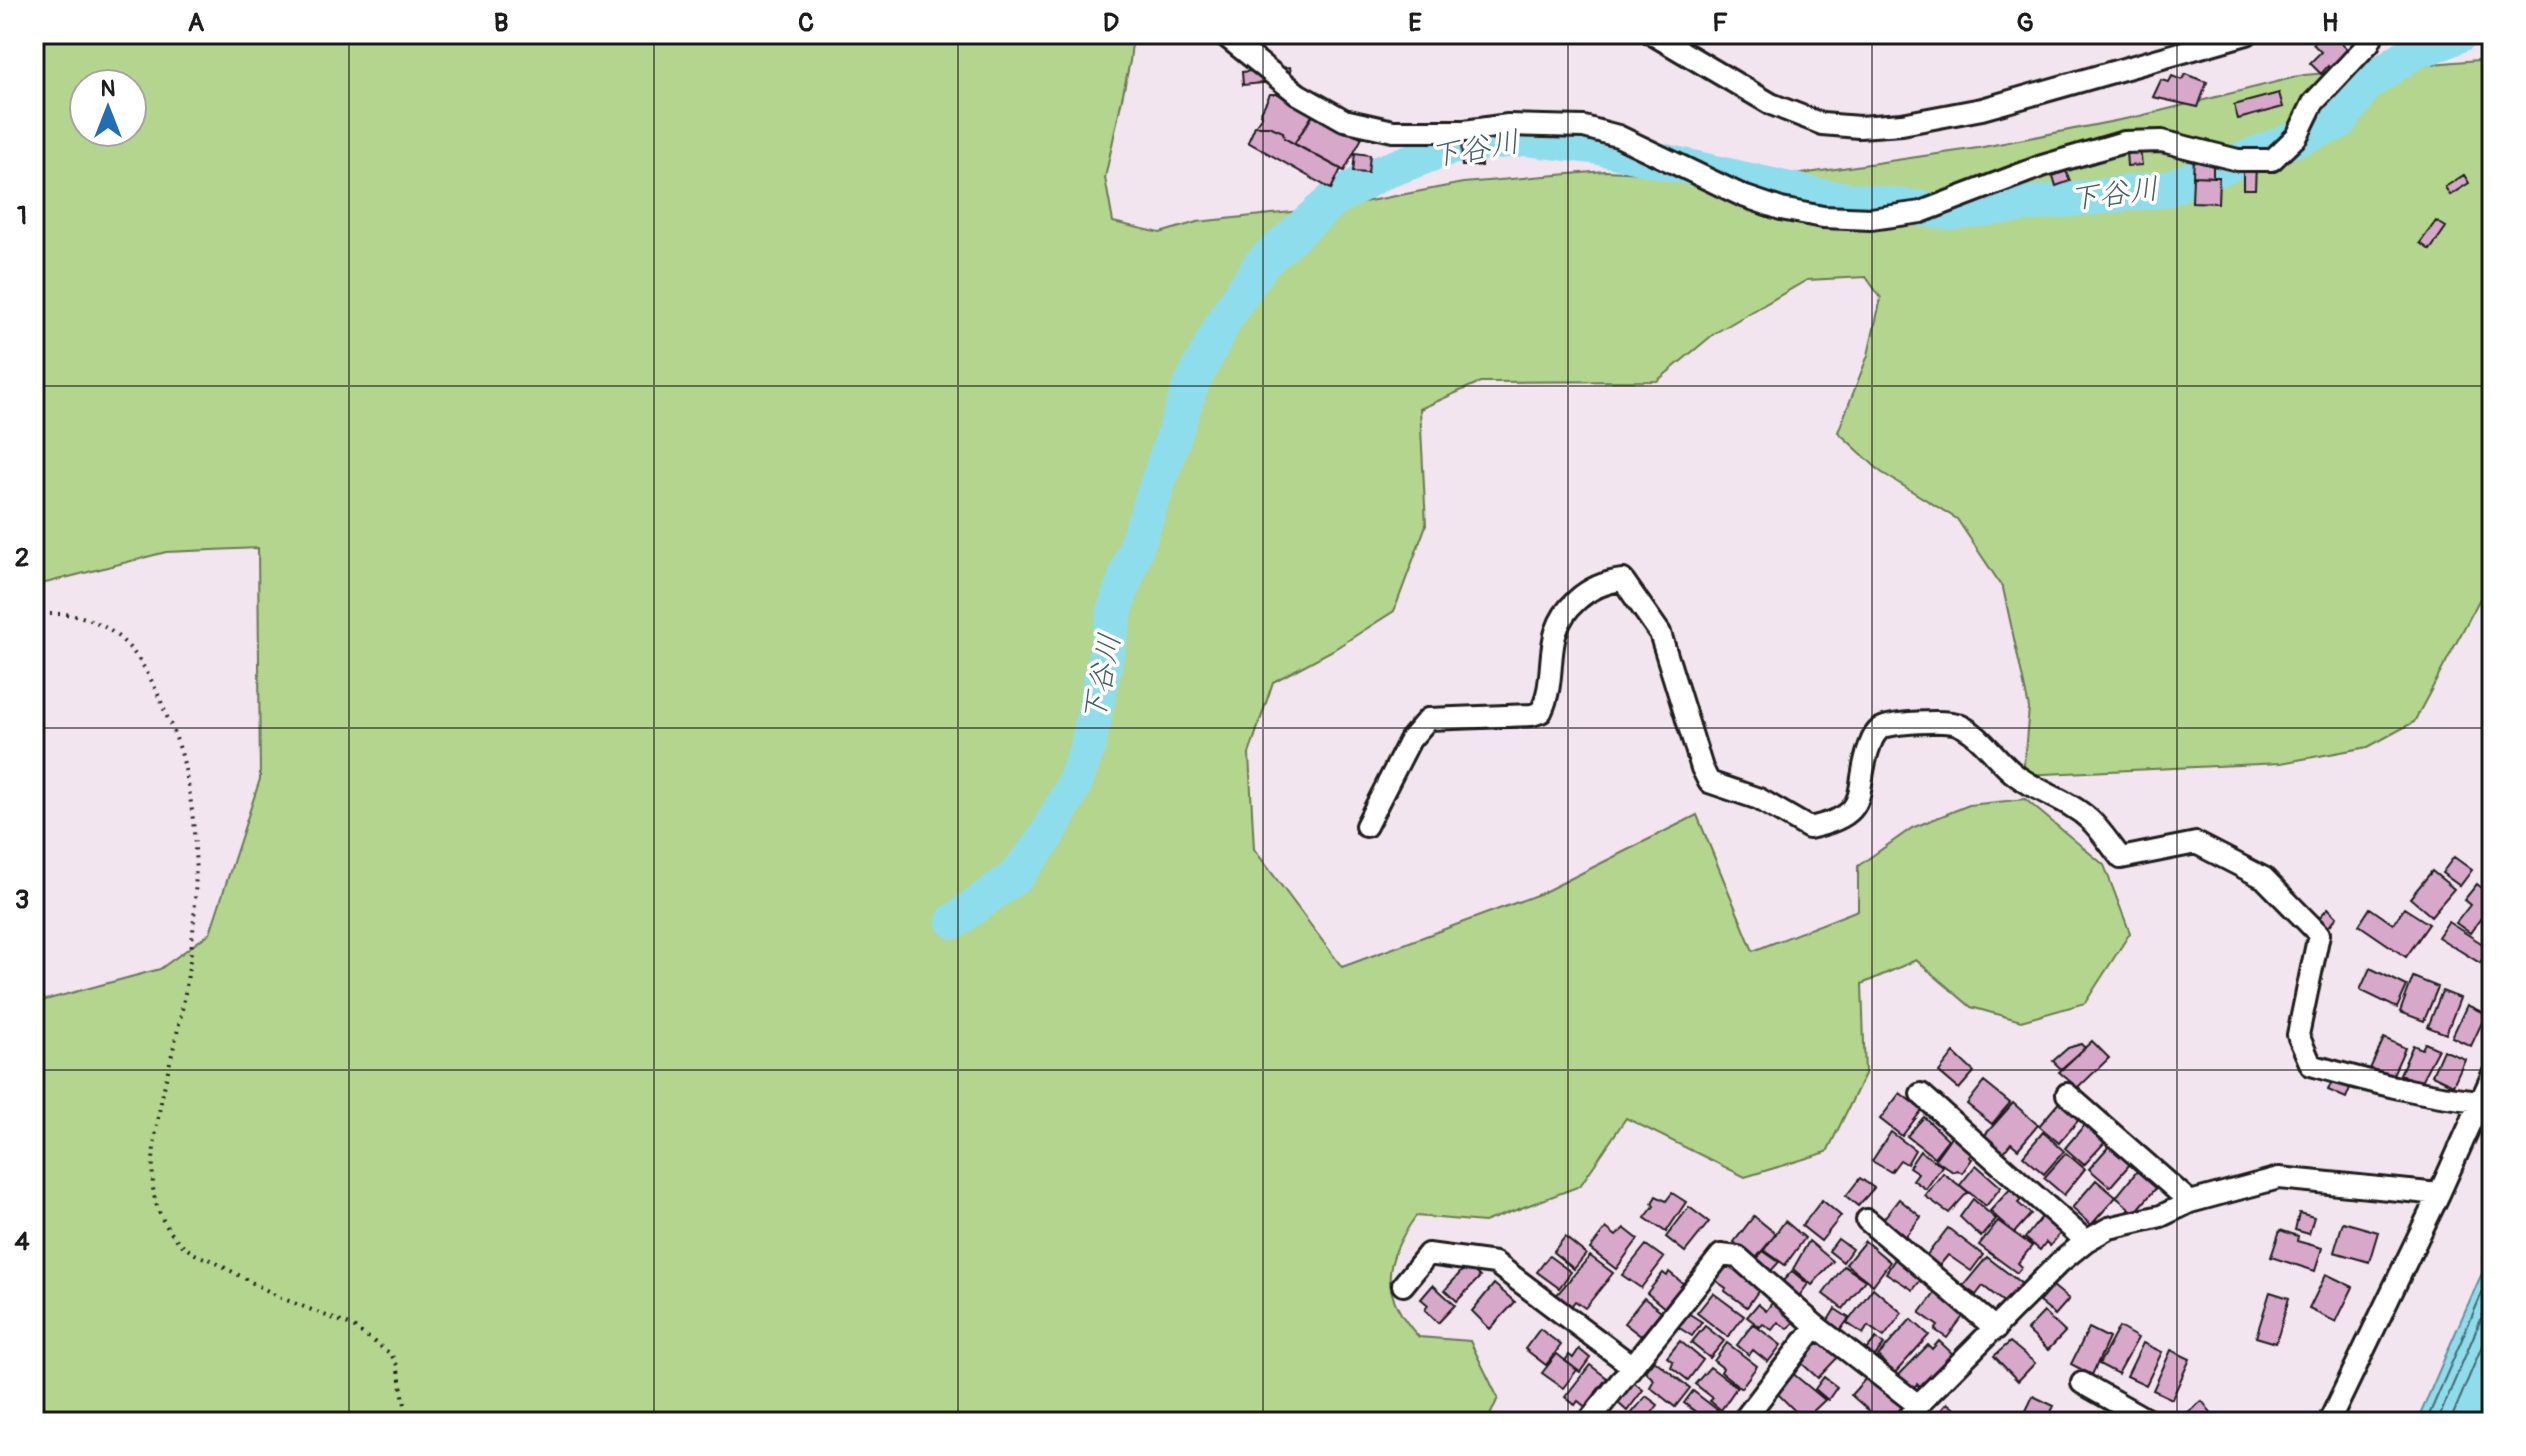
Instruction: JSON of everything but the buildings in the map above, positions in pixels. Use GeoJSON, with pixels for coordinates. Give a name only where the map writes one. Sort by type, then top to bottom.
{"type":"FeatureCollection","features":[{"type":"Feature","properties":{"kind":"street"},"geometry":{"type":"LineString","coordinates":[[1223,34],[1298,94],[1344,120],[1393,131],[1465,131],[1508,125],[1584,127],[1618,136],[1743,196],[1781,209],[1823,217],[1871,219],[1921,212],[2042,166],[2124,142],[2162,141],[2238,160],[2272,160],[2297,136],[2313,103],[2369,43],[2373,34]]}},
{"type":"Feature","properties":{"kind":"street"},"geometry":{"type":"LineString","coordinates":[[1652,34],[1771,104],[1822,124],[1859,127],[1902,124],[1982,109],[2247,34]]}},
{"type":"Feature","properties":{"kind":"street"},"geometry":{"type":"LineString","coordinates":[[1366,826],[1410,740],[1428,719],[1532,715],[1541,712],[1546,701],[1558,621],[1587,591],[1608,582],[1623,580],[1660,633],[1709,782],[1759,799],[1809,828],[1821,826],[1850,812],[1861,793],[1873,736],[1881,728],[1892,724],[1956,724],[1975,736],[2017,776],[2049,792],[2090,820],[2121,858],[2196,843],[2264,878],[2319,934],[2298,1035],[2311,1065],[2435,1095],[2481,1101]]}},
{"type":"Feature","properties":{"kind":"street"},"geometry":{"type":"LineString","coordinates":[[2329,1422],[2492,1076]]}},
{"type":"Feature","properties":{"kind":"street"},"geometry":{"type":"LineString","coordinates":[[1921,1094],[2086,1241]]}},
{"type":"Feature","properties":{"kind":"street"},"geometry":{"type":"LineString","coordinates":[[2067,1094],[2190,1202]]}},
{"type":"Feature","properties":{"kind":"street"},"geometry":{"type":"LineString","coordinates":[[1906,1422],[1918,1405],[2059,1263],[2086,1241],[2109,1228],[2161,1216],[2190,1202],[2279,1178],[2439,1194]]}},
{"type":"Feature","properties":{"kind":"street"},"geometry":{"type":"LineString","coordinates":[[1867,1220],[1996,1329]]}},
{"type":"Feature","properties":{"kind":"street"},"geometry":{"type":"LineString","coordinates":[[1403,1285],[1428,1254],[1495,1263],[1632,1366]]}},
{"type":"Feature","properties":{"kind":"street"},"geometry":{"type":"LineString","coordinates":[[1588,1422],[1721,1255],[1738,1257],[1816,1326],[1918,1405]]}},
{"type":"Feature","properties":{"kind":"street"},"geometry":{"type":"LineString","coordinates":[[1742,1422],[1816,1326]]}},
{"type":"Feature","properties":{"kind":"street"},"geometry":{"type":"LineString","coordinates":[[2082,1383],[2151,1422]]}},
{"type":"Feature","properties":{"kind":"path"},"geometry":{"type":"LineString","coordinates":[[34,614],[81,616],[118,634],[135,651],[155,687],[183,759],[194,833],[194,934],[155,1135],[153,1189],[166,1230],[200,1257],[279,1297],[352,1326],[391,1354],[397,1365],[411,1422]]}},
{"type":"Feature","properties":{"kind":"green space"},"geometry":{"type":"Polygon","coordinates":[[[34,34],[1133,34],[1105,178],[1113,222],[1160,233],[1197,222],[1338,207],[1463,183],[1605,171],[1767,179],[1978,148],[2140,116],[2304,75],[2478,60],[2492,63],[2492,576],[2414,722],[2368,747],[2281,763],[2023,775],[2029,708],[2003,588],[1957,519],[1881,472],[1838,432],[1868,355],[1881,298],[1866,277],[1807,280],[1715,333],[1657,381],[1480,382],[1420,409],[1426,525],[1394,611],[1333,650],[1273,682],[1249,754],[1254,849],[1342,967],[1542,893],[1697,815],[1753,951],[1858,910],[1858,866],[1912,828],[1969,805],[2025,799],[2104,865],[2130,933],[2085,1003],[2021,1021],[1971,1007],[1916,960],[1862,984],[1865,1074],[1827,1152],[1745,1177],[1626,1118],[1580,1186],[1484,1222],[1416,1216],[1396,1249],[1391,1264],[1390,1278],[1397,1307],[1419,1337],[1470,1341],[1498,1398],[1487,1422],[34,1422],[34,1003],[160,969],[210,933],[260,779],[258,548],[166,552],[34,586],[34,34]]]}},
{"type":"Feature","properties":{"kind":"water"},"geometry":{"type":"Polygon","coordinates":[[[2492,1252],[2492,1422],[2417,1422],[2463,1315],[2492,1252]]]}},
{"type":"Feature","properties":{"kind":"waterway","name":"下谷川"},"geometry":{"type":"LineString","coordinates":[[954,921],[1017,875],[1044,840],[1073,787],[1088,746],[1116,606],[1191,385],[1226,317],[1262,263],[1334,199],[1380,173],[1450,147],[1525,138],[1599,147],[1817,196],[1950,212],[2166,189],[2339,122],[2366,84],[2414,51],[2460,34]]}}]}
